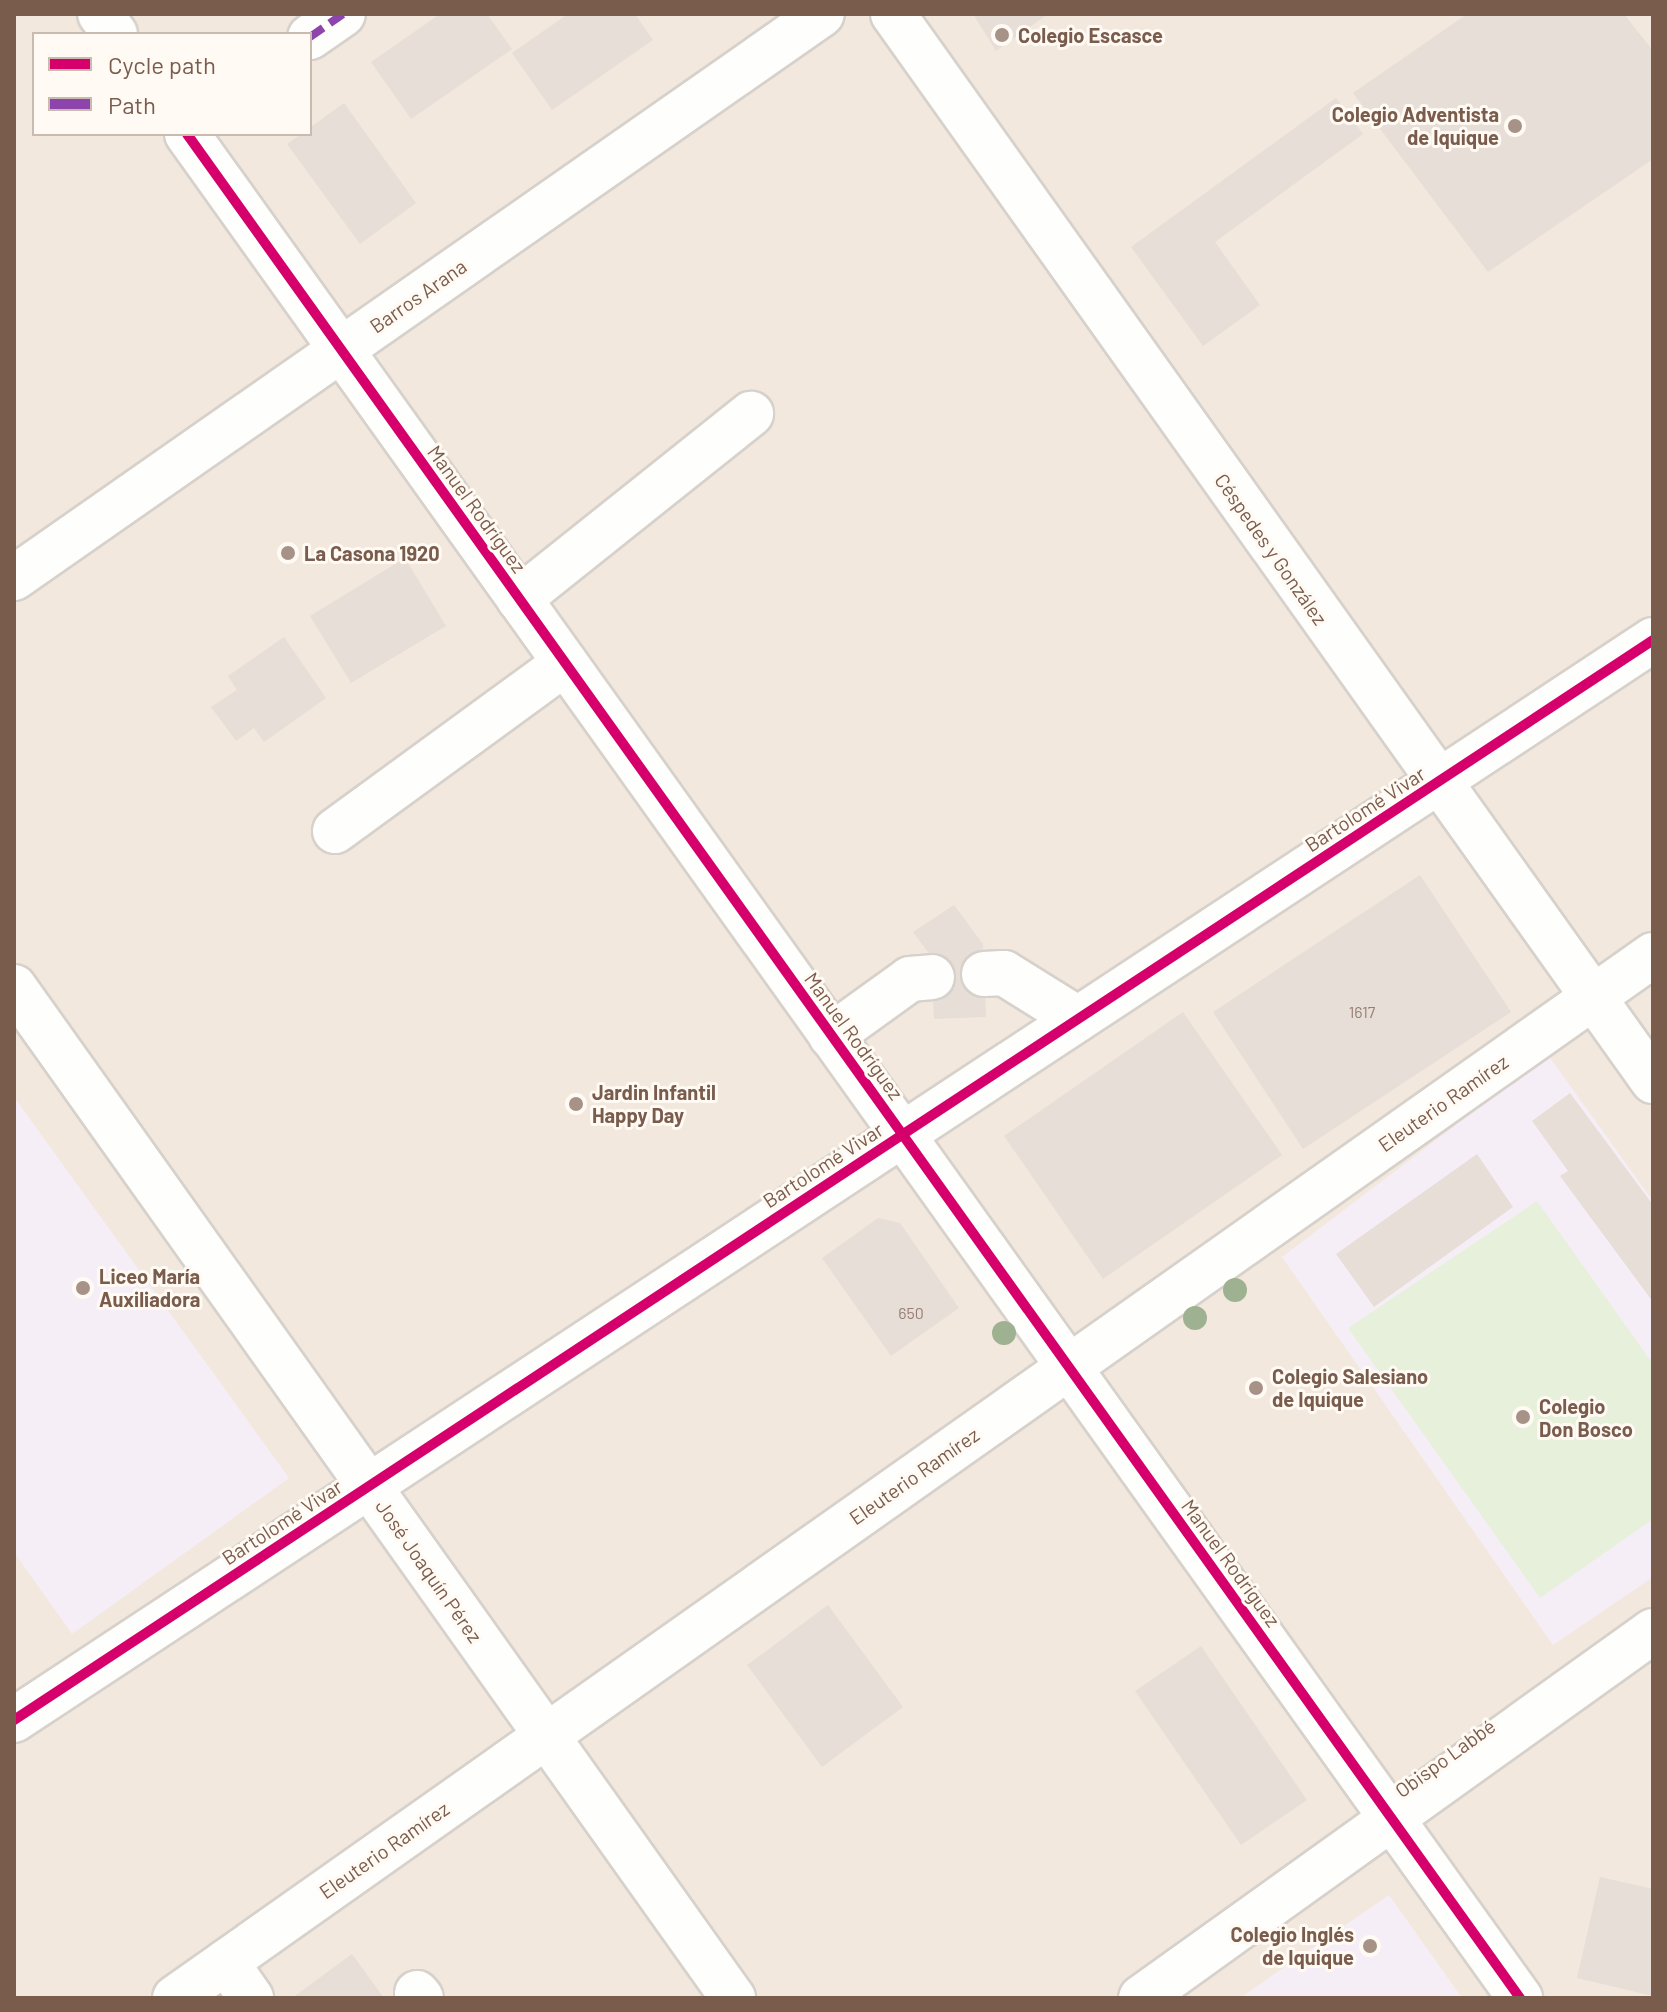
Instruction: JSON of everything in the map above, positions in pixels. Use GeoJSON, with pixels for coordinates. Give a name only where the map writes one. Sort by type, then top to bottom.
{"type":"FeatureCollection","features":[{"type":"Feature","properties":{"kind":"street"},"geometry":{"type":"LineString","coordinates":[[100,14],[114,32]]}},
{"type":"Feature","properties":{"kind":"street"},"geometry":{"type":"LineString","coordinates":[[312,36],[343,14]]}},
{"type":"Feature","properties":{"kind":"street","name":"Barros Arana"},"geometry":{"type":"LineString","coordinates":[[14,578],[822,14]]}},
{"type":"Feature","properties":{"kind":"street","name":"Céspedes y González"},"geometry":{"type":"LineString","coordinates":[[893,14],[1591,999],[1653,1081]]}},
{"type":"Feature","properties":{"kind":"street","name":"Manuel Rodríguez"},"geometry":{"type":"LineString","coordinates":[[188,136],[1520,1998]]}},
{"type":"Feature","properties":{"kind":"street"},"geometry":{"type":"LineString","coordinates":[[519,599],[751,414]]}},
{"type":"Feature","properties":{"kind":"street","name":"Bartolomé Vivar"},"geometry":{"type":"LineString","coordinates":[[14,1720],[1653,640]]}},
{"type":"Feature","properties":{"kind":"street"},"geometry":{"type":"LineString","coordinates":[[335,831],[565,663]]}},
{"type":"Feature","properties":{"kind":"street","name":"Eleuterio Ramírez"},"geometry":{"type":"LineString","coordinates":[[175,1998],[1653,955]]}},
{"type":"Feature","properties":{"kind":"street"},"geometry":{"type":"LineString","coordinates":[[984,974],[1004,973],[1078,1019]]}},
{"type":"Feature","properties":{"kind":"street"},"geometry":{"type":"LineString","coordinates":[[831,1036],[910,979],[932,977]]}},
{"type":"Feature","properties":{"kind":"street","name":"José Joaquín Pérez"},"geometry":{"type":"LineString","coordinates":[[14,987],[733,1998]]}},
{"type":"Feature","properties":{"kind":"street","name":"Obispo Labbé"},"geometry":{"type":"LineString","coordinates":[[1141,1998],[1653,1631]]}},
{"type":"Feature","properties":{"kind":"street"},"geometry":{"type":"LineString","coordinates":[[226,1962],[251,1998]]}},
{"type":"Feature","properties":{"kind":"shaded area"},"geometry":{"type":"Polygon","coordinates":[[[14,14],[1653,14],[1653,1998],[14,1998],[14,14]]]}},
{"type":"Feature","properties":{"kind":"shaded area","name":"Colegio Don Bosco"},"geometry":{"type":"Polygon","coordinates":[[[1548,1055],[1653,1201],[1653,1577],[1553,1645],[1282,1257],[1548,1055]]]}},
{"type":"Feature","properties":{"kind":"shaded area","name":"Liceo María Auxiliadora"},"geometry":{"type":"Polygon","coordinates":[[[14,1097],[289,1478],[72,1634],[14,1552],[14,1097]]]}},
{"type":"Feature","properties":{"kind":"shaded area","name":"Colegio Inglés de Iquique"},"geometry":{"type":"Polygon","coordinates":[[[1389,1895],[1462,1998],[1240,1998],[1389,1895]]]}},
{"type":"Feature","properties":{"kind":"green space"},"geometry":{"type":"Polygon","coordinates":[[[1537,1201],[1653,1364],[1653,1519],[1540,1598],[1348,1328],[1537,1201]]]}},
{"type":"Feature","properties":{"kind":"building"},"geometry":{"type":"Polygon","coordinates":[[[440,14],[487,14],[512,49],[411,119],[371,62],[440,14]]]}},
{"type":"Feature","properties":{"kind":"building"},"geometry":{"type":"Polygon","coordinates":[[[568,14],[635,14],[653,40],[552,110],[512,53],[568,14]]]}},
{"type":"Feature","properties":{"kind":"building","name":"Colegio Escasce"},"geometry":{"type":"Polygon","coordinates":[[[973,14],[1048,14],[996,51],[973,14]]]}},
{"type":"Feature","properties":{"kind":"building","name":"Colegio Adventista de Iquique"},"geometry":{"type":"Polygon","coordinates":[[[1467,14],[1624,14],[1653,51],[1653,159],[1488,272],[1353,93],[1467,14]]]}},
{"type":"Feature","properties":{"kind":"building"},"geometry":{"type":"Polygon","coordinates":[[[1336,98],[1363,134],[1215,242],[1260,305],[1203,346],[1131,247],[1336,98]]]}},
{"type":"Feature","properties":{"kind":"building"},"geometry":{"type":"Polygon","coordinates":[[[344,103],[416,203],[360,244],[287,144],[298,136],[312,136],[312,126],[344,103]]]}},
{"type":"Feature","properties":{"kind":"building"},"geometry":{"type":"Polygon","coordinates":[[[405,558],[446,626],[351,683],[310,616],[405,558]]]}},
{"type":"Feature","properties":{"kind":"building"},"geometry":{"type":"Polygon","coordinates":[[[284,637],[326,698],[264,742],[254,728],[236,741],[211,707],[237,690],[228,676],[284,637]]]}},
{"type":"Feature","properties":{"kind":"building"},"geometry":{"type":"Polygon","coordinates":[[[1420,875],[1511,1012],[1303,1149],[1213,1012],[1420,875]]]}},
{"type":"Feature","properties":{"kind":"building"},"geometry":{"type":"Polygon","coordinates":[[[954,905],[983,944],[986,1017],[934,1019],[931,956],[913,932],[954,905]]]}},
{"type":"Feature","properties":{"kind":"building"},"geometry":{"type":"Polygon","coordinates":[[[1183,1012],[1282,1155],[1103,1279],[1004,1136],[1183,1012]]]}},
{"type":"Feature","properties":{"kind":"building"},"geometry":{"type":"Polygon","coordinates":[[[1570,1093],[1653,1205],[1653,1302],[1560,1176],[1568,1171],[1532,1121],[1570,1093]]]}},
{"type":"Feature","properties":{"kind":"building"},"geometry":{"type":"Polygon","coordinates":[[[1477,1154],[1513,1207],[1374,1307],[1336,1254],[1477,1154]]]}},
{"type":"Feature","properties":{"kind":"building"},"geometry":{"type":"Polygon","coordinates":[[[878,1218],[900,1223],[959,1308],[891,1356],[822,1258],[878,1218]]]}},
{"type":"Feature","properties":{"kind":"building"},"geometry":{"type":"Polygon","coordinates":[[[828,1605],[903,1707],[822,1767],[747,1665],[828,1605]]]}},
{"type":"Feature","properties":{"kind":"building"},"geometry":{"type":"Polygon","coordinates":[[[1201,1646],[1307,1800],[1241,1845],[1135,1691],[1201,1646]]]}},
{"type":"Feature","properties":{"kind":"building"},"geometry":{"type":"Polygon","coordinates":[[[1600,1877],[1653,1889],[1653,1996],[1577,1978],[1600,1877]]]}},
{"type":"Feature","properties":{"kind":"building"},"geometry":{"type":"Polygon","coordinates":[[[352,1954],[384,1998],[292,1998],[352,1954]]]}},
{"type":"Feature","properties":{"kind":"marked path"},"geometry":{"type":"LineString","coordinates":[[312,36],[343,14]]}},
{"type":"Feature","properties":{"kind":"cycle path"},"geometry":{"type":"LineString","coordinates":[[188,136],[1520,1998]]}},
{"type":"Feature","properties":{"kind":"cycle path"},"geometry":{"type":"LineString","coordinates":[[14,1720],[1653,640]]}},
{"type":"Feature","properties":{"kind":"place","name":"Colegio Escasce"},"geometry":{"type":"Point","coordinates":[1002,35]}},
{"type":"Feature","properties":{"kind":"place","name":"Colegio Adventista de Iquique"},"geometry":{"type":"Point","coordinates":[1515,126]}},
{"type":"Feature","properties":{"kind":"place","name":"La Casona 1920"},"geometry":{"type":"Point","coordinates":[288,553]}},
{"type":"Feature","properties":{"kind":"place","name":"Jardin Infantil Happy Day"},"geometry":{"type":"Point","coordinates":[576,1104]}},
{"type":"Feature","properties":{"kind":"place","name":"Liceo María Auxiliadora"},"geometry":{"type":"Point","coordinates":[83,1288]}},
{"type":"Feature","properties":{"kind":"place","name":"Colegio Salesiano de Iquique"},"geometry":{"type":"Point","coordinates":[1256,1388]}},
{"type":"Feature","properties":{"kind":"place","name":"Colegio Don Bosco"},"geometry":{"type":"Point","coordinates":[1523,1417]}},
{"type":"Feature","properties":{"kind":"place","name":"Colegio Inglés de Iquique"},"geometry":{"type":"Point","coordinates":[1370,1946]}}]}
